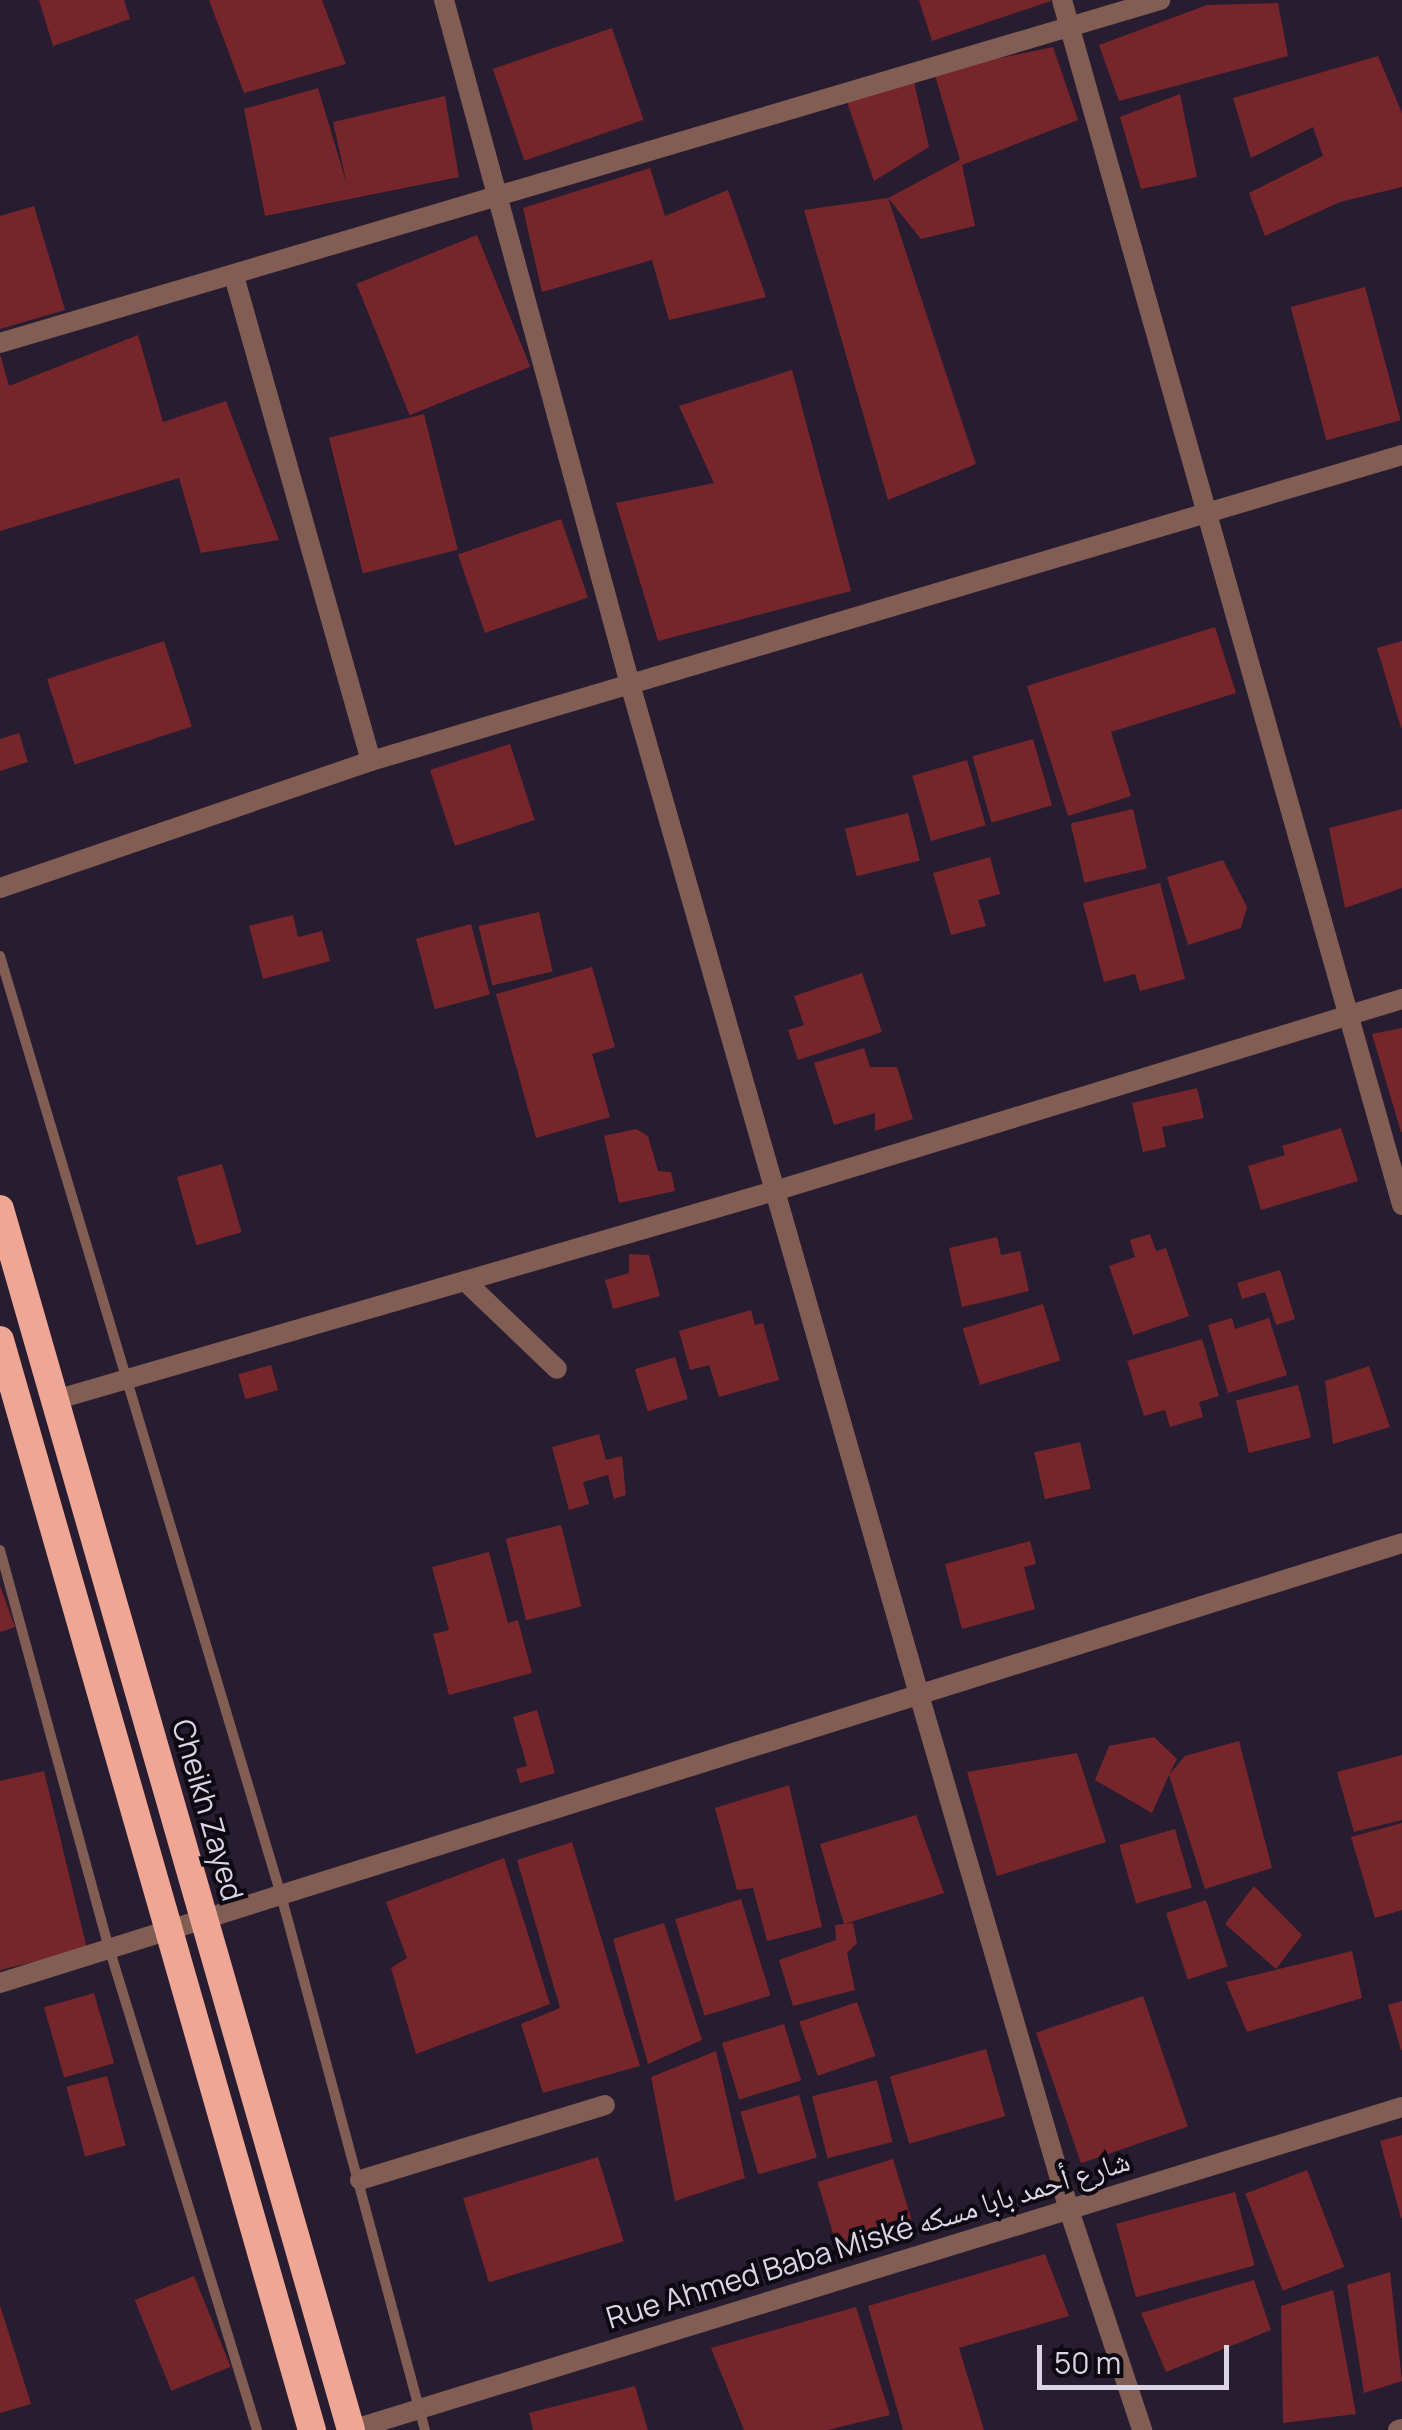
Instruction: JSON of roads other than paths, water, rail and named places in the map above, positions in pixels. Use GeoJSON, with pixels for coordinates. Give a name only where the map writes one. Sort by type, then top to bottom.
{"type":"FeatureCollection","features":[{"type":"Feature","properties":{"kind":"highway","name":"Cheikh Zayed"},"geometry":{"type":"LineString","coordinates":[[0,1209],[351,2430]]}},
{"type":"Feature","properties":{"kind":"highway"},"geometry":{"type":"LineString","coordinates":[[0,1340],[11,1418],[170,1933],[312,2430]]}},
{"type":"Feature","properties":{"kind":"street"},"geometry":{"type":"LineString","coordinates":[[444,0],[630,684],[778,1190],[920,1698],[1069,2210],[1142,2430]]}},
{"type":"Feature","properties":{"kind":"street"},"geometry":{"type":"LineString","coordinates":[[1062,0],[1402,1205]]}},
{"type":"Feature","properties":{"kind":"street"},"geometry":{"type":"LineString","coordinates":[[0,343],[1160,0]]}},
{"type":"Feature","properties":{"kind":"street"},"geometry":{"type":"LineString","coordinates":[[234,276],[371,761]]}},
{"type":"Feature","properties":{"kind":"street"},"geometry":{"type":"LineString","coordinates":[[0,888],[371,761],[1402,454]]}},
{"type":"Feature","properties":{"kind":"street"},"geometry":{"type":"LineString","coordinates":[[56,1400],[778,1190],[1402,999]]}},
{"type":"Feature","properties":{"kind":"street"},"geometry":{"type":"LineString","coordinates":[[466,1281],[556,1369]]}},
{"type":"Feature","properties":{"kind":"street"},"geometry":{"type":"LineString","coordinates":[[0,1983],[170,1933],[281,1894],[920,1698],[1402,1544]]}},
{"type":"Feature","properties":{"kind":"street"},"geometry":{"type":"LineString","coordinates":[[360,2180],[606,2105]]}},
{"type":"Feature","properties":{"kind":"street","name":"Rue Ahmed Baba Miské شارع أحمد بابا مسكه"},"geometry":{"type":"LineString","coordinates":[[351,2430],[1402,2108]]}},
{"type":"Feature","properties":{"kind":"lane"},"geometry":{"type":"LineString","coordinates":[[0,956],[123,1380],[281,1894],[426,2430]]}},
{"type":"Feature","properties":{"kind":"lane"},"geometry":{"type":"LineString","coordinates":[[0,1550],[110,1950],[257,2430]]}}]}
